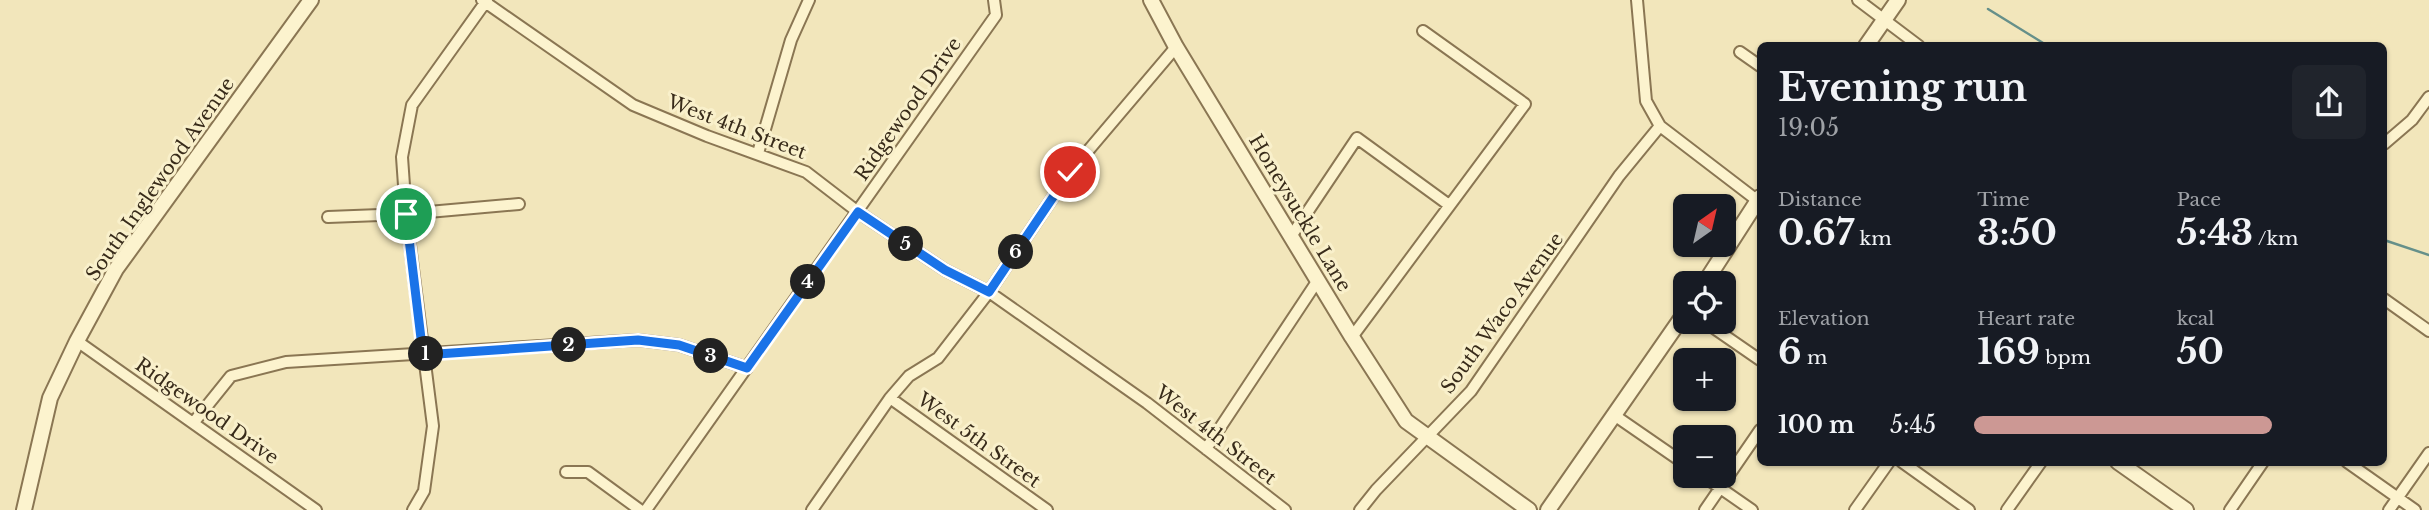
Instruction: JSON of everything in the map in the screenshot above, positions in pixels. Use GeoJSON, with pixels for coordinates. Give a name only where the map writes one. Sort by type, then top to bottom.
{"type":"FeatureCollection","features":[{"type":"Feature","properties":{"kind":"street","name":"South Inglewood Avenue"},"geometry":{"type":"LineString","coordinates":[[24,510],[50,398],[116,269],[311,0]]}},
{"type":"Feature","properties":{"kind":"street"},"geometry":{"type":"LineString","coordinates":[[758,153],[791,40],[810,0]]}},
{"type":"Feature","properties":{"kind":"street","name":"Ridgewood Drive"},"geometry":{"type":"LineString","coordinates":[[646,510],[996,15],[994,0]]}},
{"type":"Feature","properties":{"kind":"street","name":"Honeysuckle Lane"},"geometry":{"type":"LineString","coordinates":[[1151,0],[1176,47],[1406,421],[1529,510]]}},
{"type":"Feature","properties":{"kind":"street"},"geometry":{"type":"LineString","coordinates":[[1637,0],[1646,101],[1660,126],[1757,198]]}},
{"type":"Feature","properties":{"kind":"street"},"geometry":{"type":"LineString","coordinates":[[1858,0],[1914,42]]}},
{"type":"Feature","properties":{"kind":"street"},"geometry":{"type":"LineString","coordinates":[[1869,42],[1898,0]]}},
{"type":"Feature","properties":{"kind":"street"},"geometry":{"type":"LineString","coordinates":[[413,510],[424,491],[433,426],[406,214],[402,156],[412,105],[485,1]]}},
{"type":"Feature","properties":{"kind":"street","name":"West 4th Street"},"geometry":{"type":"LineString","coordinates":[[485,1],[633,105],[707,136],[806,172],[858,212],[945,270],[989,292],[1173,421],[1285,510]]}},
{"type":"Feature","properties":{"kind":"street"},"geometry":{"type":"LineString","coordinates":[[1352,337],[1525,104],[1423,31]]}},
{"type":"Feature","properties":{"kind":"street"},"geometry":{"type":"LineString","coordinates":[[811,510],[890,398],[909,376],[938,358],[989,292],[1070,172],[1176,47]]}},
{"type":"Feature","properties":{"kind":"street"},"geometry":{"type":"LineString","coordinates":[[1740,52],[1757,64]]}},
{"type":"Feature","properties":{"kind":"street"},"geometry":{"type":"LineString","coordinates":[[2387,141],[2412,120],[2429,97]]}},
{"type":"Feature","properties":{"kind":"street","name":"South Waco Avenue"},"geometry":{"type":"LineString","coordinates":[[1360,510],[1471,391],[1619,176],[1660,126]]}},
{"type":"Feature","properties":{"kind":"street"},"geometry":{"type":"LineString","coordinates":[[1292,235],[1357,138],[1449,205]]}},
{"type":"Feature","properties":{"kind":"street"},"geometry":{"type":"LineString","coordinates":[[328,217],[406,214],[519,204]]}},
{"type":"Feature","properties":{"kind":"street"},"geometry":{"type":"LineString","coordinates":[[1713,271],[1757,204]]}},
{"type":"Feature","properties":{"kind":"street"},"geometry":{"type":"LineString","coordinates":[[1206,449],[1318,280]]}},
{"type":"Feature","properties":{"kind":"street"},"geometry":{"type":"LineString","coordinates":[[2387,301],[2429,331]]}},
{"type":"Feature","properties":{"kind":"street"},"geometry":{"type":"LineString","coordinates":[[1548,510],[1673,330]]}},
{"type":"Feature","properties":{"kind":"street"},"geometry":{"type":"LineString","coordinates":[[1722,334],[1757,358]]}},
{"type":"Feature","properties":{"kind":"street"},"geometry":{"type":"LineString","coordinates":[[194,422],[231,376],[286,362],[638,340],[679,345],[747,368]]}},
{"type":"Feature","properties":{"kind":"street","name":"Ridgewood Drive"},"geometry":{"type":"LineString","coordinates":[[77,341],[316,510]]}},
{"type":"Feature","properties":{"kind":"street","name":"West 5th Street"},"geometry":{"type":"LineString","coordinates":[[890,398],[1048,510]]}},
{"type":"Feature","properties":{"kind":"street"},"geometry":{"type":"LineString","coordinates":[[1614,415],[1673,456]]}},
{"type":"Feature","properties":{"kind":"street"},"geometry":{"type":"LineString","coordinates":[[1736,465],[1757,434]]}},
{"type":"Feature","properties":{"kind":"street"},"geometry":{"type":"LineString","coordinates":[[2389,510],[2429,453]]}},
{"type":"Feature","properties":{"kind":"street"},"geometry":{"type":"LineString","coordinates":[[1855,510],[1886,466]]}},
{"type":"Feature","properties":{"kind":"street"},"geometry":{"type":"LineString","coordinates":[[1908,466],[1969,510]]}},
{"type":"Feature","properties":{"kind":"street"},"geometry":{"type":"LineString","coordinates":[[2007,510],[2038,466]]}},
{"type":"Feature","properties":{"kind":"street"},"geometry":{"type":"LineString","coordinates":[[2124,466],[2186,510]]}},
{"type":"Feature","properties":{"kind":"street"},"geometry":{"type":"LineString","coordinates":[[2230,510],[2260,466]]}},
{"type":"Feature","properties":{"kind":"street"},"geometry":{"type":"LineString","coordinates":[[2353,466],[2415,510]]}},
{"type":"Feature","properties":{"kind":"street"},"geometry":{"type":"LineString","coordinates":[[566,472],[588,472],[640,510]]}},
{"type":"Feature","properties":{"kind":"street"},"geometry":{"type":"LineString","coordinates":[[1704,510],[1720,488],[1752,510]]}},
{"type":"Feature","properties":{"kind":"waterway"},"geometry":{"type":"LineString","coordinates":[[1988,9],[2042,42]]}},
{"type":"Feature","properties":{"kind":"waterway"},"geometry":{"type":"LineString","coordinates":[[2387,241],[2429,255]]}},
{"type":"Feature","properties":{"kind":"route"},"geometry":{"type":"LineString","coordinates":[[406,214],[423,355],[638,340],[679,345],[747,368],[858,212],[945,270],[989,292],[1070,172]]}}]}
